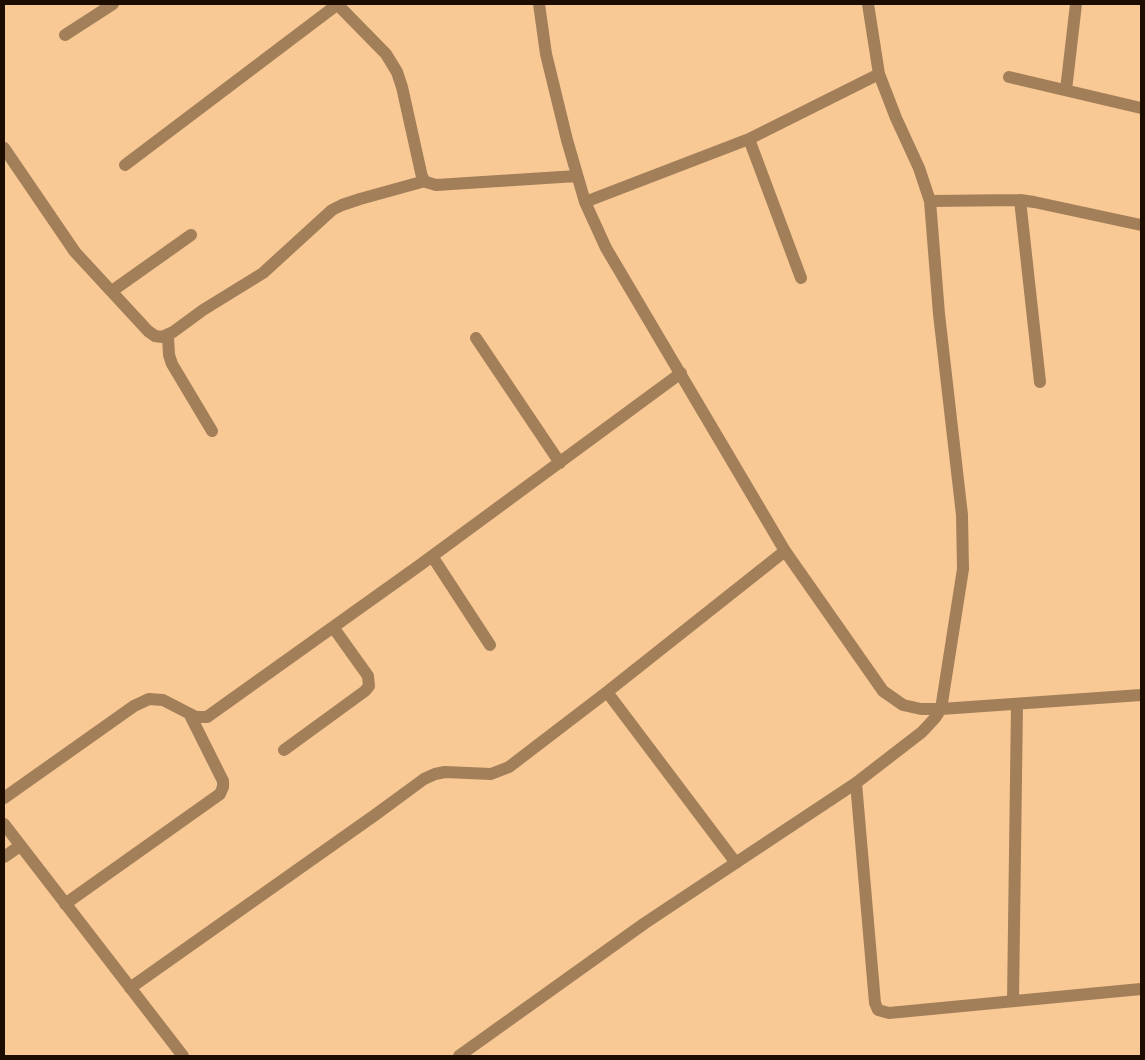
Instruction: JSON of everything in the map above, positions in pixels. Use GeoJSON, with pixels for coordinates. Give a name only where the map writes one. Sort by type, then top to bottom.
{"type":"FeatureCollection","features":[{"type":"Feature","properties":{"kind":"street"},"geometry":{"type":"LineString","coordinates":[[65,35],[113,4]]}},
{"type":"Feature","properties":{"kind":"street"},"geometry":{"type":"LineString","coordinates":[[125,165],[337,4],[386,54],[397,72],[422,177],[425,181]]}},
{"type":"Feature","properties":{"kind":"street"},"geometry":{"type":"LineString","coordinates":[[539,4],[546,54],[577,176],[585,202],[606,248],[785,551],[884,691],[903,705],[921,709],[941,710],[1141,695]]}},
{"type":"Feature","properties":{"kind":"street"},"geometry":{"type":"LineString","coordinates":[[459,1056],[645,923],[856,783],[922,732],[941,710],[961,585],[964,547],[939,314],[930,202],[919,168],[896,118],[879,74],[868,4]]}},
{"type":"Feature","properties":{"kind":"street"},"geometry":{"type":"LineString","coordinates":[[1066,90],[1076,4]]}},
{"type":"Feature","properties":{"kind":"street"},"geometry":{"type":"LineString","coordinates":[[585,202],[749,139],[879,74]]}},
{"type":"Feature","properties":{"kind":"street"},"geometry":{"type":"LineString","coordinates":[[1009,77],[1141,108]]}},
{"type":"Feature","properties":{"kind":"street"},"geometry":{"type":"LineString","coordinates":[[749,139],[801,278]]}},
{"type":"Feature","properties":{"kind":"street"},"geometry":{"type":"LineString","coordinates":[[4,148],[75,252],[148,331],[155,336],[162,337],[168,336],[203,310],[263,273],[332,210],[342,205],[425,181],[436,185],[577,176]]}},
{"type":"Feature","properties":{"kind":"street"},"geometry":{"type":"LineString","coordinates":[[930,202],[1020,200],[1048,204],[1141,226]]}},
{"type":"Feature","properties":{"kind":"street"},"geometry":{"type":"LineString","coordinates":[[1020,200],[1040,382]]}},
{"type":"Feature","properties":{"kind":"street"},"geometry":{"type":"LineString","coordinates":[[112,291],[191,235]]}},
{"type":"Feature","properties":{"kind":"street"},"geometry":{"type":"LineString","coordinates":[[168,336],[169,355],[172,364],[212,431]]}},
{"type":"Feature","properties":{"kind":"street"},"geometry":{"type":"LineString","coordinates":[[476,338],[560,462]]}},
{"type":"Feature","properties":{"kind":"street"},"geometry":{"type":"LineString","coordinates":[[4,798],[134,706],[149,699],[163,700],[196,718],[207,717],[432,556],[681,373]]}},
{"type":"Feature","properties":{"kind":"street"},"geometry":{"type":"LineString","coordinates":[[130,988],[424,779],[445,772],[484,775],[499,772],[509,767],[785,551]]}},
{"type":"Feature","properties":{"kind":"street"},"geometry":{"type":"LineString","coordinates":[[432,556],[490,645]]}},
{"type":"Feature","properties":{"kind":"street"},"geometry":{"type":"LineString","coordinates":[[284,750],[365,691],[369,686],[368,676],[333,627]]}},
{"type":"Feature","properties":{"kind":"street"},"geometry":{"type":"LineString","coordinates":[[607,692],[736,863]]}},
{"type":"Feature","properties":{"kind":"street"},"geometry":{"type":"LineString","coordinates":[[1013,1001],[1017,704]]}},
{"type":"Feature","properties":{"kind":"street"},"geometry":{"type":"LineString","coordinates":[[65,904],[220,794],[224,781],[190,715]]}},
{"type":"Feature","properties":{"kind":"street"},"geometry":{"type":"LineString","coordinates":[[856,783],[876,1007],[882,1012],[889,1013],[1141,989]]}},
{"type":"Feature","properties":{"kind":"street"},"geometry":{"type":"LineString","coordinates":[[4,824],[183,1056]]}},
{"type":"Feature","properties":{"kind":"street"},"geometry":{"type":"LineString","coordinates":[[4,857],[20,846]]}}]}
